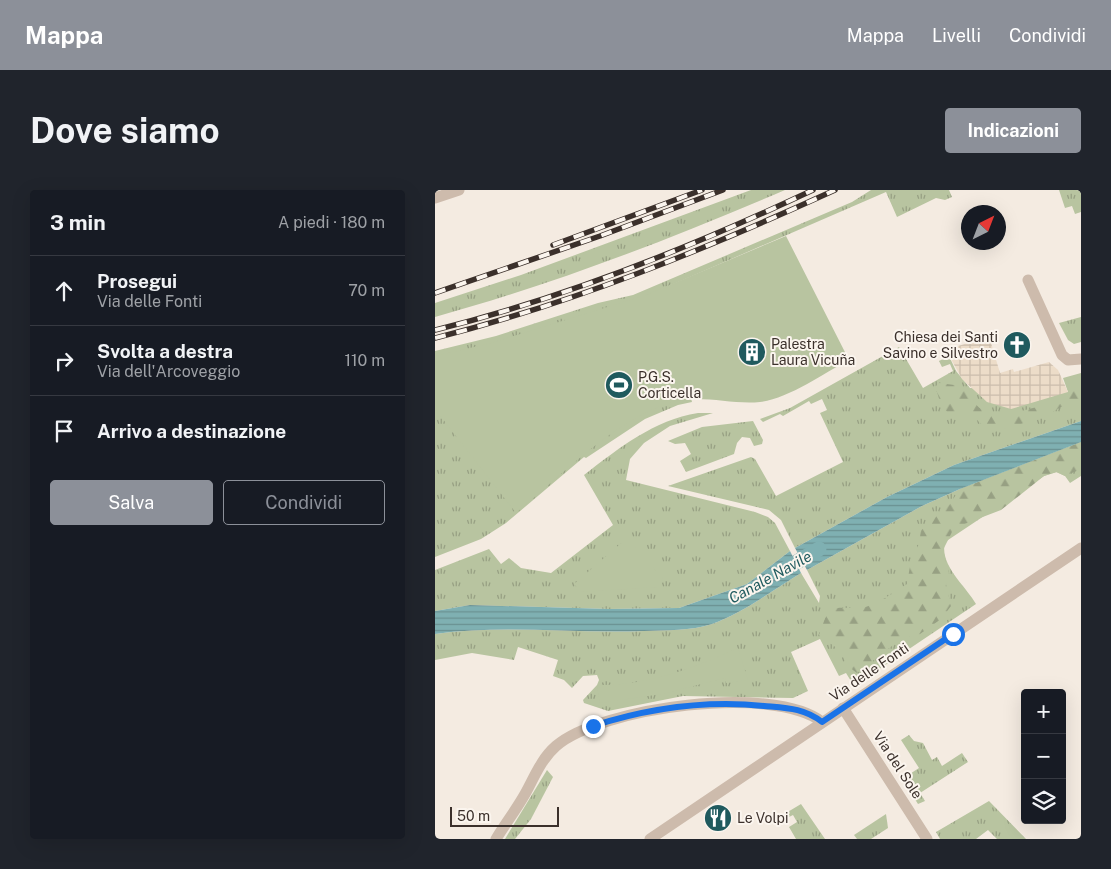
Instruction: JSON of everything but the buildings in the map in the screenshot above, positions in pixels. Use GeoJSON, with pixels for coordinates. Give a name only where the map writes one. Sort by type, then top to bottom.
{"type":"FeatureCollection","features":[{"type":"Feature","properties":{"kind":"street"},"geometry":{"type":"LineString","coordinates":[[435,198],[459,190]]}},
{"type":"Feature","properties":{"kind":"street"},"geometry":{"type":"LineString","coordinates":[[1028,280],[1062,355],[1068,360],[1081,359]]}},
{"type":"Feature","properties":{"kind":"street","name":"Via delle Fonti"},"geometry":{"type":"LineString","coordinates":[[650,839],[1081,548]]}},
{"type":"Feature","properties":{"kind":"street"},"geometry":{"type":"LineString","coordinates":[[496,839],[551,751],[574,734],[593,726],[665,708],[712,703],[795,709],[812,714],[822,722]]}},
{"type":"Feature","properties":{"kind":"street","name":"Via del Sole"},"geometry":{"type":"LineString","coordinates":[[843,708],[927,839]]}},
{"type":"Feature","properties":{"kind":"green space"},"geometry":{"type":"Polygon","coordinates":[[[751,190],[785,190],[612,260],[524,290],[435,317],[435,303],[521,275],[751,190]]]}},
{"type":"Feature","properties":{"kind":"green space","name":"P.G.S. Corticella"},"geometry":{"type":"Polygon","coordinates":[[[871,190],[949,190],[952,197],[945,200],[936,198],[897,217],[886,192],[662,289],[692,402],[678,405],[645,419],[586,458],[584,457],[506,523],[481,539],[435,557],[435,351],[496,336],[598,303],[633,295],[852,202],[871,190]]]}},
{"type":"Feature","properties":{"kind":"green space"},"geometry":{"type":"Polygon","coordinates":[[[1059,190],[1081,190],[1081,212],[1075,214],[1072,206],[1065,208],[1059,190]]]}},
{"type":"Feature","properties":{"kind":"green space","name":"P.G.S. Corticella"},"geometry":{"type":"Polygon","coordinates":[[[786,236],[849,360],[794,391],[760,402],[694,399],[673,402],[651,410],[630,421],[590,450],[516,513],[435,409],[435,356],[491,343],[646,295],[786,236]]]}},
{"type":"Feature","properties":{"kind":"green space"},"geometry":{"type":"Polygon","coordinates":[[[1081,317],[1081,342],[1074,344],[1068,340],[1059,323],[1081,317]]]}},
{"type":"Feature","properties":{"kind":"green space"},"geometry":{"type":"Polygon","coordinates":[[[899,347],[923,388],[953,371],[950,364],[942,367],[939,361],[949,356],[956,371],[970,388],[1068,392],[1063,378],[1081,373],[1081,421],[954,465],[887,497],[795,548],[781,520],[769,510],[668,486],[751,457],[755,459],[776,496],[843,462],[820,413],[827,410],[822,399],[811,404],[809,401],[783,416],[780,414],[763,422],[760,419],[790,408],[899,347]]]}},
{"type":"Feature","properties":{"kind":"green space"},"geometry":{"type":"Polygon","coordinates":[[[939,383],[962,386],[977,406],[992,413],[1013,413],[1039,406],[1064,396],[1081,385],[1081,400],[1063,406],[1044,417],[991,433],[969,415],[949,414],[941,405],[937,392],[933,389],[939,383]]]}},
{"type":"Feature","properties":{"kind":"green space"},"geometry":{"type":"Polygon","coordinates":[[[698,413],[713,413],[670,426],[644,443],[630,459],[626,480],[755,512],[768,517],[775,523],[790,551],[747,584],[679,608],[609,609],[470,605],[435,611],[435,570],[489,549],[501,564],[509,558],[521,568],[551,573],[613,525],[584,475],[624,445],[652,429],[667,422],[698,413]]]}},
{"type":"Feature","properties":{"kind":"green space"},"geometry":{"type":"Polygon","coordinates":[[[753,421],[763,440],[762,444],[754,446],[750,438],[742,437],[737,443],[734,454],[686,472],[680,461],[691,454],[685,443],[675,444],[668,441],[702,427],[753,421]]]}},
{"type":"Feature","properties":{"kind":"green space"},"geometry":{"type":"Polygon","coordinates":[[[1081,442],[1081,476],[1070,483],[1065,476],[1057,472],[1044,476],[945,542],[944,551],[950,567],[976,604],[854,686],[846,673],[839,676],[820,639],[791,652],[808,691],[793,698],[683,696],[608,711],[584,703],[583,700],[597,685],[599,680],[597,675],[583,676],[572,688],[564,680],[553,676],[558,660],[518,647],[514,660],[472,653],[435,660],[435,634],[513,629],[618,632],[696,628],[712,624],[735,614],[801,573],[819,603],[820,596],[807,570],[922,506],[960,489],[1081,442]]]}},
{"type":"Feature","properties":{"kind":"green space"},"geometry":{"type":"Polygon","coordinates":[[[1081,442],[1081,469],[1065,476],[1056,472],[1044,476],[1001,510],[954,528],[943,550],[949,573],[946,584],[951,606],[941,619],[920,634],[901,639],[857,673],[846,665],[842,652],[819,635],[828,610],[866,607],[907,584],[911,560],[919,544],[921,530],[949,505],[960,489],[1081,442]]]}},
{"type":"Feature","properties":{"kind":"green space"},"geometry":{"type":"Polygon","coordinates":[[[627,538],[662,577],[663,582],[657,587],[581,592],[574,584],[627,538]]]}},
{"type":"Feature","properties":{"kind":"green space"},"geometry":{"type":"Polygon","coordinates":[[[738,648],[748,680],[726,683],[725,678],[662,694],[600,703],[597,685],[616,685],[652,679],[687,669],[738,648]]]}},
{"type":"Feature","properties":{"kind":"green space"},"geometry":{"type":"Polygon","coordinates":[[[909,735],[914,741],[923,743],[932,760],[937,757],[942,766],[962,753],[968,762],[920,793],[925,801],[918,804],[902,779],[919,768],[901,740],[909,735]]]}},
{"type":"Feature","properties":{"kind":"green space"},"geometry":{"type":"Polygon","coordinates":[[[547,770],[553,777],[531,819],[515,839],[505,839],[547,770]]]}},
{"type":"Feature","properties":{"kind":"green space"},"geometry":{"type":"Polygon","coordinates":[[[989,801],[1026,839],[997,839],[988,830],[976,839],[940,839],[936,832],[989,801]]]}},
{"type":"Feature","properties":{"kind":"green space"},"geometry":{"type":"Polygon","coordinates":[[[801,804],[825,839],[796,839],[789,827],[797,822],[793,815],[789,817],[786,813],[801,804]]]}},
{"type":"Feature","properties":{"kind":"green space"},"geometry":{"type":"Polygon","coordinates":[[[886,814],[888,828],[871,839],[857,839],[854,835],[886,814]]]}},
{"type":"Feature","properties":{"kind":"shaded area"},"geometry":{"type":"Polygon","coordinates":[[[989,336],[1000,373],[1013,369],[1014,372],[1049,362],[1058,370],[1068,392],[1011,409],[987,402],[962,379],[946,350],[989,336]]]}},
{"type":"Feature","properties":{"kind":"water"},"geometry":{"type":"Polygon","coordinates":[[[1081,421],[1081,442],[960,489],[922,506],[807,570],[795,548],[887,497],[954,465],[1081,421]]]}},
{"type":"Feature","properties":{"kind":"water"},"geometry":{"type":"Polygon","coordinates":[[[790,551],[801,573],[735,614],[712,624],[696,628],[618,632],[513,629],[435,634],[435,611],[470,605],[609,609],[679,608],[747,584],[790,551]]]}},
{"type":"Feature","properties":{"kind":"waterway","name":"Canale Navile"},"geometry":{"type":"LineString","coordinates":[[778,573],[819,549]]}},
{"type":"Feature","properties":{"kind":"railway"},"geometry":{"type":"LineString","coordinates":[[553,245],[702,190]]}},
{"type":"Feature","properties":{"kind":"railway"},"geometry":{"type":"LineString","coordinates":[[435,293],[600,236],[723,190]]}},
{"type":"Feature","properties":{"kind":"railway"},"geometry":{"type":"LineString","coordinates":[[435,330],[532,303],[580,287],[675,251],[813,190]]}},
{"type":"Feature","properties":{"kind":"railway"},"geometry":{"type":"LineString","coordinates":[[435,338],[538,308],[639,273],[738,233],[835,190]]}},
{"type":"Feature","properties":{"kind":"place","name":"Chiesa dei Santi Savino e Silvestro"},"geometry":{"type":"Point","coordinates":[1017,345]}},
{"type":"Feature","properties":{"kind":"place","name":"Palestra Laura Vicuña"},"geometry":{"type":"Point","coordinates":[752,352]}},
{"type":"Feature","properties":{"kind":"place","name":"P.G.S. Corticella"},"geometry":{"type":"Point","coordinates":[619,385]}},
{"type":"Feature","properties":{"kind":"place","name":"Le Volpi"},"geometry":{"type":"Point","coordinates":[718,818]}},
{"type":"Feature","properties":{"kind":"route"},"geometry":{"type":"LineString","coordinates":[[593,726],[636,714],[699,703],[744,704],[795,709],[812,714],[822,722],[953,634]]}}]}
